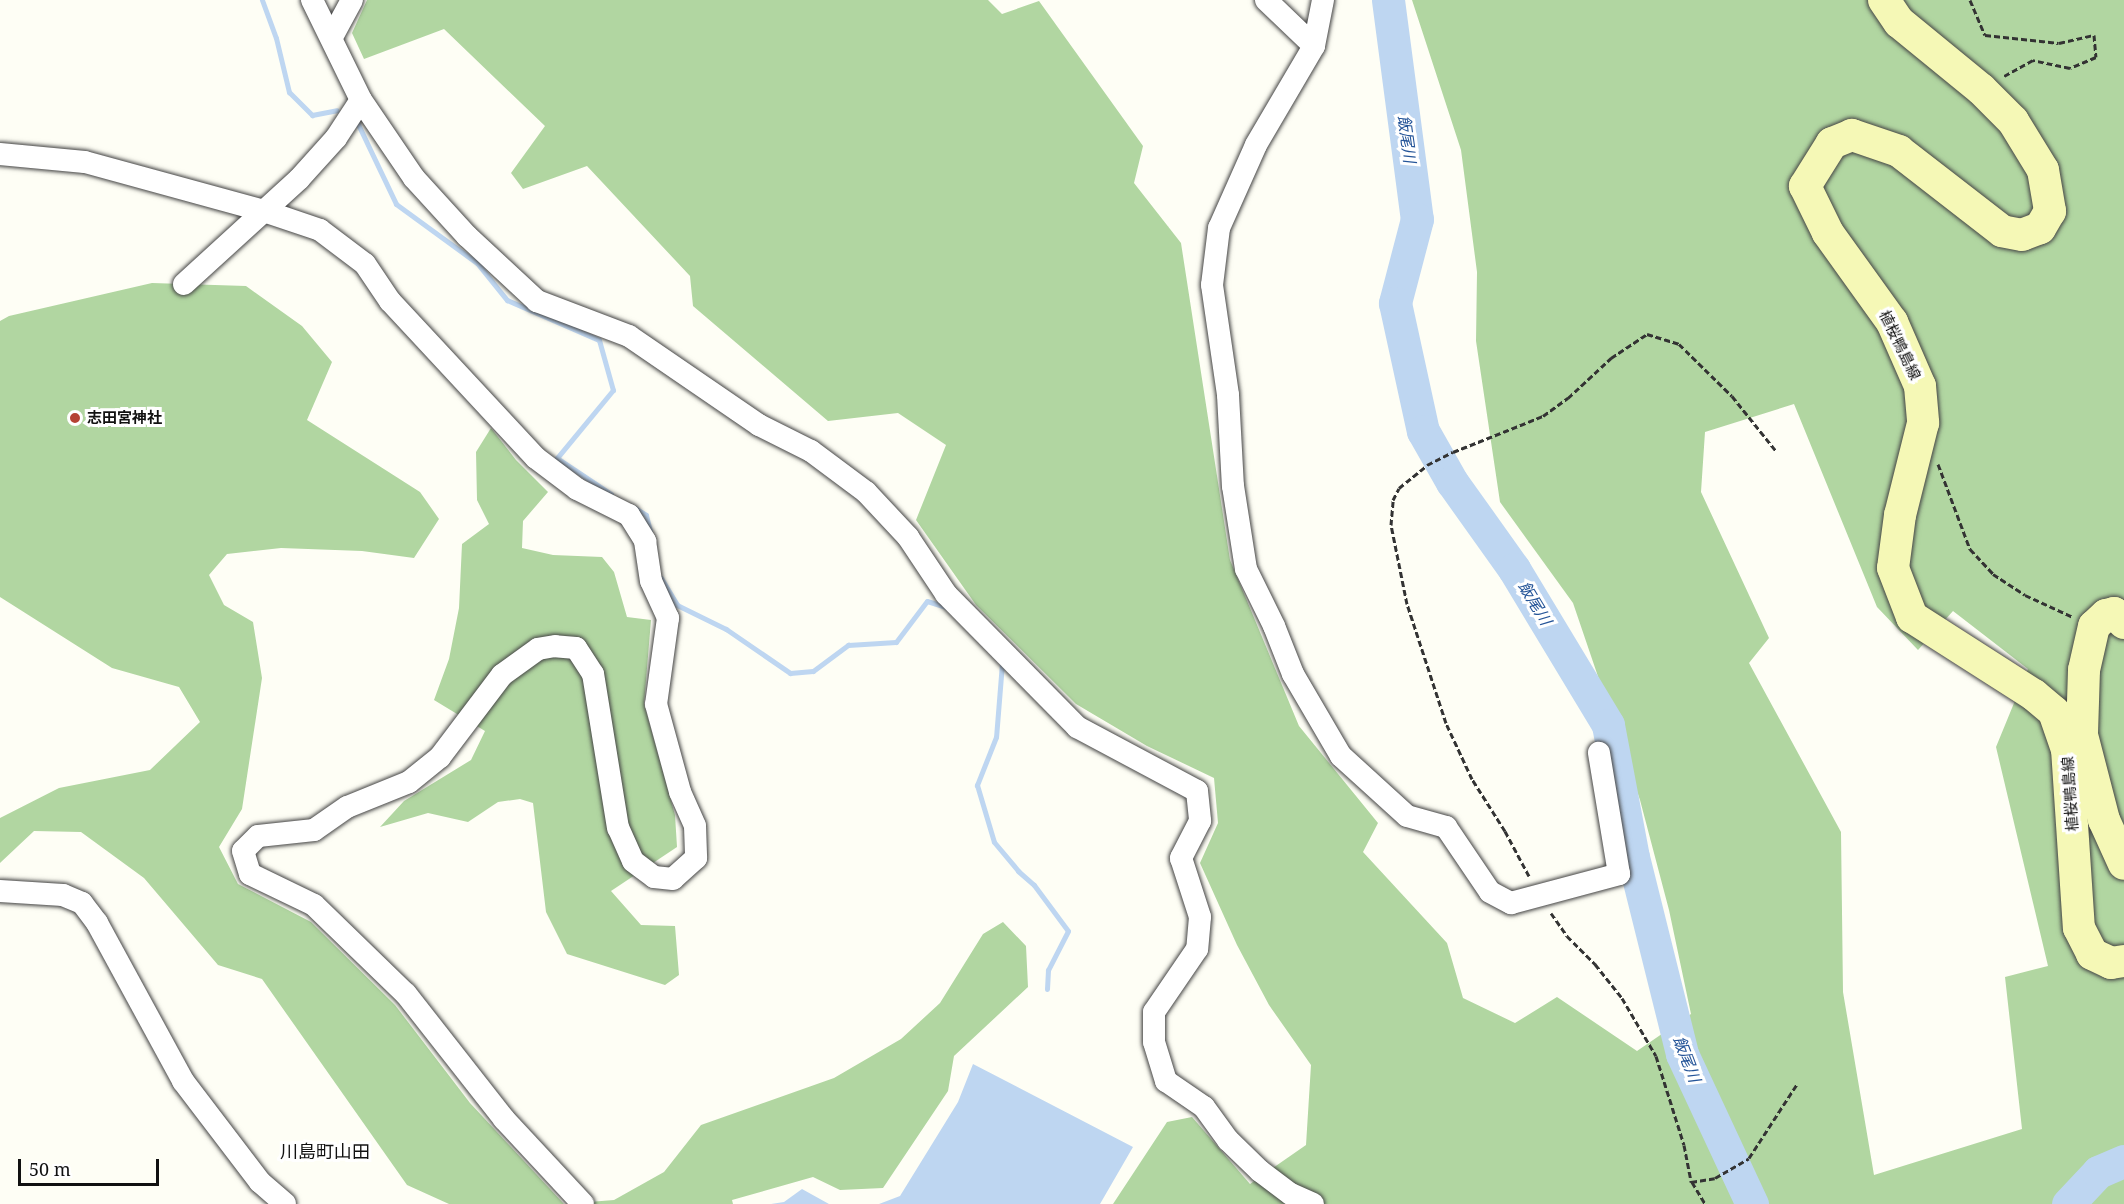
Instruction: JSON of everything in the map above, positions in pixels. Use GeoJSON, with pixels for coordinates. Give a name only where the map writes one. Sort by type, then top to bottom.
{"type":"FeatureCollection","features":[{"type":"Feature","properties":{"kind":"main road","name":"植桜鴨島線"},"geometry":{"type":"LineString","coordinates":[[1884,0],[1899,22],[1981,89],[2013,121],[2043,170],[2050,211],[2040,228],[2022,235],[2002,231],[1899,151],[1852,135],[1832,143],[1805,186],[1828,233],[1892,322],[1920,386],[1923,423],[1900,515],[1893,568],[1912,617],[2034,695],[2054,712],[2067,749],[2079,928],[2091,954],[2111,963],[2124,962]]}},
{"type":"Feature","properties":{"kind":"main road","name":"植桜鴨島線"},"geometry":{"type":"LineString","coordinates":[[2109,624],[2084,670],[2082,735],[2103,820],[2124,864]]}},
{"type":"Feature","properties":{"kind":"street"},"geometry":{"type":"LineString","coordinates":[[312,0],[361,100],[414,178],[467,236],[537,301],[628,336],[759,425],[811,452],[866,492],[908,537],[946,594],[1077,727],[1197,791],[1200,821],[1181,858],[1200,916],[1197,949],[1154,1012],[1154,1042],[1166,1081],[1204,1107],[1228,1140],[1260,1171],[1292,1194],[1313,1204]]}},
{"type":"Feature","properties":{"kind":"street"},"geometry":{"type":"LineString","coordinates":[[332,37],[352,0]]}},
{"type":"Feature","properties":{"kind":"street"},"geometry":{"type":"LineString","coordinates":[[1266,0],[1314,46]]}},
{"type":"Feature","properties":{"kind":"street"},"geometry":{"type":"LineString","coordinates":[[1323,0],[1314,46],[1256,145],[1219,228],[1212,285],[1228,396],[1233,486],[1246,569],[1274,626],[1293,674],[1341,756],[1407,816],[1446,827],[1490,892],[1511,903],[1619,874],[1599,753]]}},
{"type":"Feature","properties":{"kind":"street"},"geometry":{"type":"LineString","coordinates":[[184,284],[299,179],[336,138],[361,100]]}},
{"type":"Feature","properties":{"kind":"street"},"geometry":{"type":"LineString","coordinates":[[0,154],[85,162],[264,211],[320,230],[365,264],[403,315],[536,458],[577,489],[629,515],[645,541],[651,581],[668,618],[656,705],[680,792],[695,826],[696,858],[673,879],[654,877],[633,861],[618,828],[593,675],[576,648],[555,646],[538,649],[502,675],[490,688],[482,705],[440,757],[409,782],[347,807],[314,830],[258,836],[243,851],[250,874],[314,905],[406,994],[504,1119],[583,1204]]}},
{"type":"Feature","properties":{"kind":"street"},"geometry":{"type":"LineString","coordinates":[[0,891],[63,895],[82,903],[96,923],[183,1081],[260,1182],[285,1204]]}},
{"type":"Feature","properties":{"kind":"path"},"geometry":{"type":"LineString","coordinates":[[1970,0],[1985,35],[2059,43],[2094,35],[2096,57],[2070,68],[2033,60],[1981,89]]}},
{"type":"Feature","properties":{"kind":"path"},"geometry":{"type":"LineString","coordinates":[[1705,1204],[1691,1182],[1684,1145],[1656,1056],[1622,998],[1567,936],[1539,895],[1505,831],[1472,779],[1446,723],[1407,604],[1391,525],[1393,500],[1399,488],[1427,465],[1542,416],[1568,398],[1611,358],[1647,334],[1678,344],[1732,396],[1776,451]]}},
{"type":"Feature","properties":{"kind":"path"},"geometry":{"type":"LineString","coordinates":[[1923,423],[1970,549],[1993,574],[2025,596],[2109,624]]}},
{"type":"Feature","properties":{"kind":"path"},"geometry":{"type":"LineString","coordinates":[[1691,1182],[1715,1178],[1749,1158],[1797,1084]]}},
{"type":"Feature","properties":{"kind":"green space"},"geometry":{"type":"Polygon","coordinates":[[[367,0],[988,0],[1002,14],[1039,1],[1143,146],[1134,183],[1181,243],[1230,560],[1299,726],[1378,823],[1363,852],[1447,943],[1463,998],[1515,1023],[1557,997],[1637,1051],[1691,1014],[1669,910],[1640,800],[1573,603],[1500,502],[1476,341],[1477,272],[1461,150],[1412,0],[2124,0],[2124,1204],[1113,1204],[1167,1122],[1192,1117],[1250,1184],[1306,1145],[1311,1065],[1269,1005],[1237,945],[1200,863],[1218,823],[1214,778],[1147,746],[1076,704],[976,605],[916,520],[946,445],[898,413],[828,421],[693,306],[690,276],[587,166],[523,189],[511,173],[545,126],[444,29],[364,59],[352,33],[367,0]],[[1794,404],[1705,432],[1701,492],[1769,638],[1749,663],[1841,832],[1843,992],[1874,1175],[2022,1129],[2005,977],[2048,966],[1996,747],[2028,669],[1953,611],[1918,650],[1877,607],[1794,404]]]}},
{"type":"Feature","properties":{"kind":"green space"},"geometry":{"type":"Polygon","coordinates":[[[152,283],[246,286],[302,326],[332,362],[307,420],[420,492],[439,519],[414,558],[362,551],[281,548],[227,554],[209,575],[224,605],[253,622],[262,678],[242,809],[219,847],[238,884],[311,922],[395,1005],[470,1103],[564,1204],[449,1204],[407,1185],[262,979],[218,965],[144,878],[81,832],[34,831],[0,863],[0,818],[59,788],[150,770],[200,722],[179,687],[112,668],[0,597],[0,321],[9,316],[152,283]]]}},
{"type":"Feature","properties":{"kind":"green space"},"geometry":{"type":"Polygon","coordinates":[[[491,428],[516,460],[548,492],[523,521],[522,548],[553,555],[602,557],[614,572],[627,617],[651,620],[644,704],[675,815],[677,847],[611,891],[641,925],[675,926],[679,975],[665,985],[567,954],[546,912],[533,803],[520,799],[498,802],[468,822],[428,813],[380,827],[404,801],[471,760],[485,731],[434,700],[449,659],[459,608],[462,544],[489,524],[477,500],[476,452],[491,428]]]}},
{"type":"Feature","properties":{"kind":"green space"},"geometry":{"type":"Polygon","coordinates":[[[1003,922],[1026,946],[1028,987],[954,1056],[948,1091],[883,1188],[840,1190],[813,1177],[732,1200],[733,1204],[564,1204],[614,1200],[664,1172],[701,1125],[834,1078],[901,1039],[940,1003],[983,934],[1003,922]]]}},
{"type":"Feature","properties":{"kind":"water"},"geometry":{"type":"Polygon","coordinates":[[[973,1064],[1133,1147],[1100,1204],[879,1204],[900,1196],[958,1102],[973,1064]]]}},
{"type":"Feature","properties":{"kind":"water"},"geometry":{"type":"Polygon","coordinates":[[[802,1189],[829,1204],[771,1204],[784,1202],[802,1189]]]}},
{"type":"Feature","properties":{"kind":"waterway"},"geometry":{"type":"LineString","coordinates":[[262,0],[276,38],[289,92],[312,115],[337,110]]}},
{"type":"Feature","properties":{"kind":"waterway","name":"飯尾川"},"geometry":{"type":"LineString","coordinates":[[1388,0],[1417,219],[1395,303],[1423,431],[1452,482],[1514,569],[1608,725],[1633,857],[1682,1054],[1752,1204]]}},
{"type":"Feature","properties":{"kind":"waterway"},"geometry":{"type":"LineString","coordinates":[[356,120],[396,204],[477,263],[507,300],[599,340],[613,390],[557,458],[611,494]]}},
{"type":"Feature","properties":{"kind":"waterway"},"geometry":{"type":"LineString","coordinates":[[635,508],[646,515],[650,531]]}},
{"type":"Feature","properties":{"kind":"waterway"},"geometry":{"type":"LineString","coordinates":[[661,578],[677,605],[726,629],[790,673],[813,671],[848,645],[896,642],[927,601],[946,607]]}},
{"type":"Feature","properties":{"kind":"waterway"},"geometry":{"type":"LineString","coordinates":[[999,660],[1002,663],[996,737],[977,785],[994,842],[1018,871],[1034,885],[1068,931],[1048,970],[1047,989]]}},
{"type":"Feature","properties":{"kind":"waterway","name":"飯尾川"},"geometry":{"type":"LineString","coordinates":[[2068,1204],[2098,1172],[2124,1161]]}},
{"type":"Feature","properties":{"kind":"place","name":"志田宮神社"},"geometry":{"type":"Point","coordinates":[75,418]}},
{"type":"Feature","properties":{"kind":"district","name":"川島町山田"},"geometry":{"type":"Point","coordinates":[325,1151]}}]}
